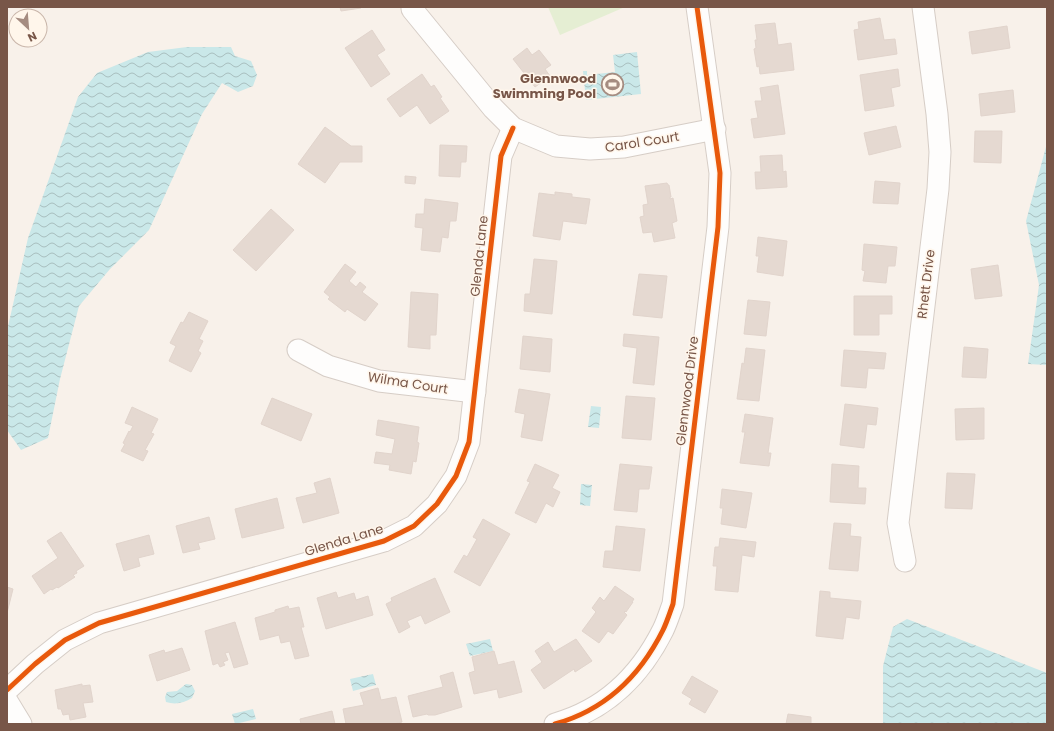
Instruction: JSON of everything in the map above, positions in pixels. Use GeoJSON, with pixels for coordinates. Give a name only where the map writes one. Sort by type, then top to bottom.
{"type":"FeatureCollection","features":[{"type":"Feature","properties":{"kind":"street","name":"Glennwood Drive"},"geometry":{"type":"LineString","coordinates":[[555,724],[598,706],[625,685],[647,658],[664,629],[673,604],[718,227],[720,173],[697,7]]}},
{"type":"Feature","properties":{"kind":"street","name":"Rhett Drive"},"geometry":{"type":"LineString","coordinates":[[905,561],[898,523],[938,189],[940,152],[937,114],[923,7]]}},
{"type":"Feature","properties":{"kind":"street","name":"Carol Court"},"geometry":{"type":"LineString","coordinates":[[412,9],[493,108],[513,128],[556,146],[590,149],[624,147],[715,129]]}},
{"type":"Feature","properties":{"kind":"street","name":"Glenda Lane"},"geometry":{"type":"LineString","coordinates":[[7,690],[35,664],[65,640],[99,623],[384,541],[414,526],[437,504],[456,476],[469,442],[501,156],[513,128]]}},
{"type":"Feature","properties":{"kind":"street","name":"Wilma Court"},"geometry":{"type":"LineString","coordinates":[[298,350],[328,366],[379,381],[475,392]]}},
{"type":"Feature","properties":{"kind":"street"},"geometry":{"type":"LineString","coordinates":[[7,701],[21,724]]}},
{"type":"Feature","properties":{"kind":"green space"},"geometry":{"type":"Polygon","coordinates":[[[548,7],[625,7],[560,35],[548,7]]]}},
{"type":"Feature","properties":{"kind":"water"},"geometry":{"type":"Polygon","coordinates":[[[187,47],[231,47],[235,56],[251,61],[257,75],[253,86],[238,92],[222,83],[202,114],[149,230],[110,269],[79,306],[60,379],[48,438],[21,450],[7,430],[7,331],[28,238],[78,97],[97,73],[148,52],[187,47]]]}},
{"type":"Feature","properties":{"kind":"water","name":"Glennwood Swimming Pool"},"geometry":{"type":"Polygon","coordinates":[[[637,52],[641,94],[586,100],[583,71],[587,71],[587,75],[615,72],[613,55],[637,52]]]}},
{"type":"Feature","properties":{"kind":"water"},"geometry":{"type":"Polygon","coordinates":[[[1047,143],[1047,365],[1028,364],[1039,285],[1026,221],[1047,143]]]}},
{"type":"Feature","properties":{"kind":"water"},"geometry":{"type":"Polygon","coordinates":[[[591,406],[601,407],[599,428],[588,427],[591,406]]]}},
{"type":"Feature","properties":{"kind":"water"},"geometry":{"type":"Polygon","coordinates":[[[581,484],[592,485],[590,506],[580,505],[581,484]]]}},
{"type":"Feature","properties":{"kind":"water"},"geometry":{"type":"Polygon","coordinates":[[[907,619],[1047,673],[1047,724],[883,724],[883,666],[893,627],[907,619]]]}},
{"type":"Feature","properties":{"kind":"water"},"geometry":{"type":"Polygon","coordinates":[[[490,639],[493,651],[470,656],[466,644],[490,639]]]}},
{"type":"Feature","properties":{"kind":"water"},"geometry":{"type":"Polygon","coordinates":[[[373,674],[376,685],[353,691],[350,679],[373,674]]]}},
{"type":"Feature","properties":{"kind":"water"},"geometry":{"type":"Polygon","coordinates":[[[186,684],[192,685],[195,691],[192,698],[179,703],[166,702],[165,697],[167,692],[177,691],[186,684]]]}},
{"type":"Feature","properties":{"kind":"water"},"geometry":{"type":"Polygon","coordinates":[[[253,709],[256,719],[235,724],[232,714],[253,709]]]}},
{"type":"Feature","properties":{"kind":"building"},"geometry":{"type":"Polygon","coordinates":[[[340,7],[361,7],[361,8],[341,11],[340,7]]]}},
{"type":"Feature","properties":{"kind":"building"},"geometry":{"type":"Polygon","coordinates":[[[880,18],[884,40],[895,39],[897,54],[858,60],[854,30],[859,29],[858,22],[880,18]]]}},
{"type":"Feature","properties":{"kind":"building"},"geometry":{"type":"Polygon","coordinates":[[[775,23],[778,45],[791,43],[794,70],[760,74],[759,66],[757,67],[754,49],[756,48],[755,40],[757,40],[755,25],[775,23]]]}},
{"type":"Feature","properties":{"kind":"building"},"geometry":{"type":"Polygon","coordinates":[[[1007,26],[1010,48],[972,54],[969,32],[1007,26]]]}},
{"type":"Feature","properties":{"kind":"building"},"geometry":{"type":"Polygon","coordinates":[[[372,30],[385,50],[377,55],[390,74],[371,87],[345,48],[372,30]]]}},
{"type":"Feature","properties":{"kind":"building"},"geometry":{"type":"Polygon","coordinates":[[[527,48],[532,55],[539,50],[551,65],[545,69],[550,76],[535,87],[513,59],[527,48]]]}},
{"type":"Feature","properties":{"kind":"building"},"geometry":{"type":"Polygon","coordinates":[[[898,69],[900,86],[891,88],[894,106],[865,111],[860,75],[898,69]]]}},
{"type":"Feature","properties":{"kind":"building"},"geometry":{"type":"Polygon","coordinates":[[[422,74],[431,87],[434,85],[442,97],[440,98],[449,111],[430,124],[417,105],[400,117],[387,99],[422,74]]]}},
{"type":"Feature","properties":{"kind":"building"},"geometry":{"type":"Polygon","coordinates":[[[778,85],[785,134],[754,138],[751,119],[758,118],[755,101],[762,101],[760,88],[778,85]]]}},
{"type":"Feature","properties":{"kind":"building"},"geometry":{"type":"Polygon","coordinates":[[[1013,90],[1015,112],[981,116],[979,94],[1013,90]]]}},
{"type":"Feature","properties":{"kind":"building"},"geometry":{"type":"Polygon","coordinates":[[[896,126],[901,147],[869,155],[864,133],[896,126]]]}},
{"type":"Feature","properties":{"kind":"building"},"geometry":{"type":"Polygon","coordinates":[[[325,127],[351,146],[362,146],[362,162],[340,162],[325,183],[298,164],[325,127]]]}},
{"type":"Feature","properties":{"kind":"building"},"geometry":{"type":"Polygon","coordinates":[[[975,131],[1002,131],[1001,163],[974,162],[975,131]]]}},
{"type":"Feature","properties":{"kind":"building"},"geometry":{"type":"Polygon","coordinates":[[[440,145],[467,146],[466,162],[461,162],[460,177],[439,176],[440,145]]]}},
{"type":"Feature","properties":{"kind":"building"},"geometry":{"type":"Polygon","coordinates":[[[782,155],[783,172],[786,171],[787,187],[756,189],[755,172],[761,172],[760,156],[782,155]]]}},
{"type":"Feature","properties":{"kind":"building"},"geometry":{"type":"Polygon","coordinates":[[[405,176],[416,177],[415,184],[405,183],[405,176]]]}},
{"type":"Feature","properties":{"kind":"building"},"geometry":{"type":"Polygon","coordinates":[[[875,181],[900,183],[898,204],[873,203],[875,181]]]}},
{"type":"Feature","properties":{"kind":"building"},"geometry":{"type":"Polygon","coordinates":[[[667,183],[669,185],[670,199],[673,198],[677,221],[672,223],[675,238],[654,242],[652,232],[643,233],[640,217],[644,216],[643,205],[648,204],[645,186],[667,183]]]}},
{"type":"Feature","properties":{"kind":"building"},"geometry":{"type":"Polygon","coordinates":[[[555,192],[572,194],[572,197],[590,199],[586,224],[563,221],[560,240],[533,236],[539,193],[555,195],[555,192]]]}},
{"type":"Feature","properties":{"kind":"building"},"geometry":{"type":"Polygon","coordinates":[[[425,199],[458,203],[456,221],[450,221],[448,238],[442,237],[440,252],[421,250],[423,228],[415,227],[416,214],[424,214],[425,199]]]}},
{"type":"Feature","properties":{"kind":"building"},"geometry":{"type":"Polygon","coordinates":[[[271,209],[294,230],[256,271],[233,250],[271,209]]]}},
{"type":"Feature","properties":{"kind":"building"},"geometry":{"type":"Polygon","coordinates":[[[758,237],[787,241],[783,276],[757,272],[759,256],[756,256],[758,237]]]}},
{"type":"Feature","properties":{"kind":"building"},"geometry":{"type":"Polygon","coordinates":[[[864,244],[897,247],[895,266],[888,266],[886,283],[863,281],[865,271],[862,270],[864,244]]]}},
{"type":"Feature","properties":{"kind":"building"},"geometry":{"type":"Polygon","coordinates":[[[534,259],[557,261],[552,314],[524,311],[525,294],[530,294],[534,259]]]}},
{"type":"Feature","properties":{"kind":"building"},"geometry":{"type":"Polygon","coordinates":[[[345,264],[356,272],[349,281],[356,287],[360,282],[366,287],[362,292],[378,304],[365,321],[347,309],[345,312],[328,299],[330,297],[324,292],[345,264]]]}},
{"type":"Feature","properties":{"kind":"building"},"geometry":{"type":"Polygon","coordinates":[[[998,265],[1002,296],[975,299],[971,269],[998,265]]]}},
{"type":"Feature","properties":{"kind":"building"},"geometry":{"type":"Polygon","coordinates":[[[639,274],[667,276],[662,318],[633,315],[639,274]]]}},
{"type":"Feature","properties":{"kind":"building"},"geometry":{"type":"Polygon","coordinates":[[[411,292],[438,294],[436,335],[430,335],[430,349],[408,347],[411,292]]]}},
{"type":"Feature","properties":{"kind":"building"},"geometry":{"type":"Polygon","coordinates":[[[854,296],[892,296],[892,314],[879,314],[879,335],[854,335],[854,296]]]}},
{"type":"Feature","properties":{"kind":"building"},"geometry":{"type":"Polygon","coordinates":[[[748,300],[770,302],[766,336],[744,334],[748,300]]]}},
{"type":"Feature","properties":{"kind":"building"},"geometry":{"type":"Polygon","coordinates":[[[189,312],[208,321],[199,339],[203,341],[198,351],[201,353],[191,372],[169,361],[176,346],[170,343],[181,322],[183,323],[189,312]]]}},
{"type":"Feature","properties":{"kind":"building"},"geometry":{"type":"Polygon","coordinates":[[[624,334],[659,337],[654,385],[633,383],[637,348],[623,346],[624,334]]]}},
{"type":"Feature","properties":{"kind":"building"},"geometry":{"type":"Polygon","coordinates":[[[523,336],[552,339],[550,372],[520,369],[523,336]]]}},
{"type":"Feature","properties":{"kind":"building"},"geometry":{"type":"Polygon","coordinates":[[[964,347],[988,349],[986,378],[962,377],[964,347]]]}},
{"type":"Feature","properties":{"kind":"building"},"geometry":{"type":"Polygon","coordinates":[[[746,348],[765,350],[759,401],[737,399],[742,363],[744,364],[746,348]]]}},
{"type":"Feature","properties":{"kind":"building"},"geometry":{"type":"Polygon","coordinates":[[[844,350],[886,353],[884,369],[868,368],[866,388],[841,386],[844,350]]]}},
{"type":"Feature","properties":{"kind":"building"},"geometry":{"type":"Polygon","coordinates":[[[519,389],[550,394],[542,441],[521,437],[525,414],[515,412],[519,389]]]}},
{"type":"Feature","properties":{"kind":"building"},"geometry":{"type":"Polygon","coordinates":[[[626,396],[655,398],[651,440],[622,438],[626,396]]]}},
{"type":"Feature","properties":{"kind":"building"},"geometry":{"type":"Polygon","coordinates":[[[272,398],[312,414],[301,441],[261,424],[272,398]]]}},
{"type":"Feature","properties":{"kind":"building"},"geometry":{"type":"Polygon","coordinates":[[[845,404],[878,408],[876,425],[867,424],[864,448],[840,445],[845,404]]]}},
{"type":"Feature","properties":{"kind":"building"},"geometry":{"type":"Polygon","coordinates":[[[132,407],[158,419],[151,433],[154,434],[145,450],[148,451],[143,461],[121,451],[125,444],[123,443],[133,426],[125,423],[132,407]]]}},
{"type":"Feature","properties":{"kind":"building"},"geometry":{"type":"Polygon","coordinates":[[[984,408],[984,439],[956,440],[955,409],[984,408]]]}},
{"type":"Feature","properties":{"kind":"building"},"geometry":{"type":"Polygon","coordinates":[[[745,414],[773,418],[768,453],[771,453],[769,466],[740,463],[745,432],[742,432],[745,414]]]}},
{"type":"Feature","properties":{"kind":"building"},"geometry":{"type":"Polygon","coordinates":[[[378,420],[419,427],[417,442],[419,443],[416,462],[413,461],[411,474],[389,470],[390,465],[374,463],[376,452],[392,454],[395,439],[376,435],[378,420]]]}},
{"type":"Feature","properties":{"kind":"building"},"geometry":{"type":"Polygon","coordinates":[[[535,464],[559,475],[552,488],[560,492],[553,507],[546,503],[536,523],[515,513],[530,482],[527,481],[535,464]]]}},
{"type":"Feature","properties":{"kind":"building"},"geometry":{"type":"Polygon","coordinates":[[[620,464],[652,467],[649,489],[639,489],[637,512],[614,510],[620,464]]]}},
{"type":"Feature","properties":{"kind":"building"},"geometry":{"type":"Polygon","coordinates":[[[832,464],[859,466],[858,488],[866,488],[865,504],[830,502],[832,464]]]}},
{"type":"Feature","properties":{"kind":"building"},"geometry":{"type":"Polygon","coordinates":[[[947,473],[975,474],[972,509],[945,508],[947,473]]]}},
{"type":"Feature","properties":{"kind":"building"},"geometry":{"type":"Polygon","coordinates":[[[330,478],[339,513],[303,523],[296,498],[317,493],[314,483],[330,478]]]}},
{"type":"Feature","properties":{"kind":"building"},"geometry":{"type":"Polygon","coordinates":[[[722,489],[752,493],[746,528],[721,524],[723,508],[720,508],[722,489]]]}},
{"type":"Feature","properties":{"kind":"building"},"geometry":{"type":"Polygon","coordinates":[[[277,498],[284,528],[242,538],[235,509],[277,498]]]}},
{"type":"Feature","properties":{"kind":"building"},"geometry":{"type":"Polygon","coordinates":[[[209,517],[215,539],[198,543],[200,549],[183,553],[176,526],[209,517]]]}},
{"type":"Feature","properties":{"kind":"building"},"geometry":{"type":"Polygon","coordinates":[[[483,519],[510,534],[480,586],[454,572],[464,555],[467,557],[477,539],[473,537],[483,519]]]}},
{"type":"Feature","properties":{"kind":"building"},"geometry":{"type":"Polygon","coordinates":[[[834,523],[851,524],[850,536],[861,537],[858,571],[829,569],[834,523]]]}},
{"type":"Feature","properties":{"kind":"building"},"geometry":{"type":"Polygon","coordinates":[[[616,526],[645,529],[640,571],[603,567],[605,551],[613,551],[616,526]]]}},
{"type":"Feature","properties":{"kind":"building"},"geometry":{"type":"Polygon","coordinates":[[[61,532],[84,566],[76,571],[77,573],[73,575],[75,577],[58,588],[51,589],[44,594],[32,576],[58,558],[47,541],[61,532]]]}},
{"type":"Feature","properties":{"kind":"building"},"geometry":{"type":"Polygon","coordinates":[[[149,535],[154,554],[138,558],[140,566],[124,571],[116,544],[149,535]]]}},
{"type":"Feature","properties":{"kind":"building"},"geometry":{"type":"Polygon","coordinates":[[[720,538],[756,542],[754,557],[742,555],[738,592],[715,590],[717,566],[713,566],[715,547],[719,547],[720,538]]]}},
{"type":"Feature","properties":{"kind":"building"},"geometry":{"type":"Polygon","coordinates":[[[435,578],[450,612],[425,624],[421,615],[407,621],[410,627],[399,633],[386,604],[392,601],[391,598],[435,578]]]}},
{"type":"Feature","properties":{"kind":"building"},"geometry":{"type":"Polygon","coordinates":[[[615,586],[634,599],[626,612],[624,612],[627,615],[613,634],[608,631],[599,643],[582,631],[596,612],[592,608],[600,597],[604,601],[615,586]]]}},
{"type":"Feature","properties":{"kind":"building"},"geometry":{"type":"Polygon","coordinates":[[[7,587],[13,589],[7,613],[7,587]]]}},
{"type":"Feature","properties":{"kind":"building"},"geometry":{"type":"Polygon","coordinates":[[[820,591],[830,592],[830,598],[861,601],[859,619],[846,617],[843,639],[816,636],[820,591]]]}},
{"type":"Feature","properties":{"kind":"building"},"geometry":{"type":"Polygon","coordinates":[[[336,592],[338,598],[354,593],[356,600],[368,596],[373,615],[326,629],[317,598],[336,592]]]}},
{"type":"Feature","properties":{"kind":"building"},"geometry":{"type":"Polygon","coordinates":[[[288,606],[289,609],[299,607],[304,627],[301,627],[309,656],[295,659],[290,641],[281,643],[279,635],[260,640],[255,618],[288,606]]]}},
{"type":"Feature","properties":{"kind":"building"},"geometry":{"type":"Polygon","coordinates":[[[235,622],[248,664],[234,668],[229,652],[225,653],[228,660],[223,662],[225,665],[220,667],[218,663],[213,665],[205,631],[235,622]]]}},
{"type":"Feature","properties":{"kind":"building"},"geometry":{"type":"Polygon","coordinates":[[[576,639],[592,661],[575,672],[574,669],[544,689],[531,670],[542,662],[535,651],[548,642],[554,652],[576,639]]]}},
{"type":"Feature","properties":{"kind":"building"},"geometry":{"type":"Polygon","coordinates":[[[182,648],[190,670],[157,681],[149,655],[164,650],[165,653],[182,648]]]}},
{"type":"Feature","properties":{"kind":"building"},"geometry":{"type":"Polygon","coordinates":[[[494,651],[498,665],[514,661],[522,692],[499,698],[497,689],[474,694],[469,673],[475,671],[472,657],[494,651]]]}},
{"type":"Feature","properties":{"kind":"building"},"geometry":{"type":"Polygon","coordinates":[[[453,672],[462,707],[435,715],[427,714],[413,717],[408,696],[443,687],[440,676],[453,672]]]}},
{"type":"Feature","properties":{"kind":"building"},"geometry":{"type":"Polygon","coordinates":[[[692,676],[718,691],[705,713],[689,704],[692,699],[682,693],[692,676]]]}},
{"type":"Feature","properties":{"kind":"building"},"geometry":{"type":"Polygon","coordinates":[[[82,684],[82,686],[90,685],[93,702],[83,703],[86,717],[70,720],[69,714],[63,715],[61,709],[58,709],[55,690],[82,684]]]}},
{"type":"Feature","properties":{"kind":"building"},"geometry":{"type":"Polygon","coordinates":[[[378,688],[381,700],[396,697],[402,722],[394,724],[346,724],[343,709],[364,705],[360,693],[378,688]]]}},
{"type":"Feature","properties":{"kind":"building"},"geometry":{"type":"Polygon","coordinates":[[[332,711],[335,724],[301,724],[300,719],[332,711]]]}},
{"type":"Feature","properties":{"kind":"building"},"geometry":{"type":"Polygon","coordinates":[[[788,714],[811,717],[811,724],[786,724],[788,714]]]}},
{"type":"Feature","properties":{"kind":"cycle path"},"geometry":{"type":"LineString","coordinates":[[555,724],[590,710],[619,689],[632,676],[654,647],[673,604],[718,227],[720,173],[697,7]]}},
{"type":"Feature","properties":{"kind":"cycle path"},"geometry":{"type":"LineString","coordinates":[[7,690],[35,664],[65,640],[99,623],[384,541],[414,526],[437,504],[456,476],[469,442],[501,156],[513,128]]}},
{"type":"Feature","properties":{"kind":"place","name":"Glennwood Swimming Pool"},"geometry":{"type":"Point","coordinates":[612,85]}}]}
